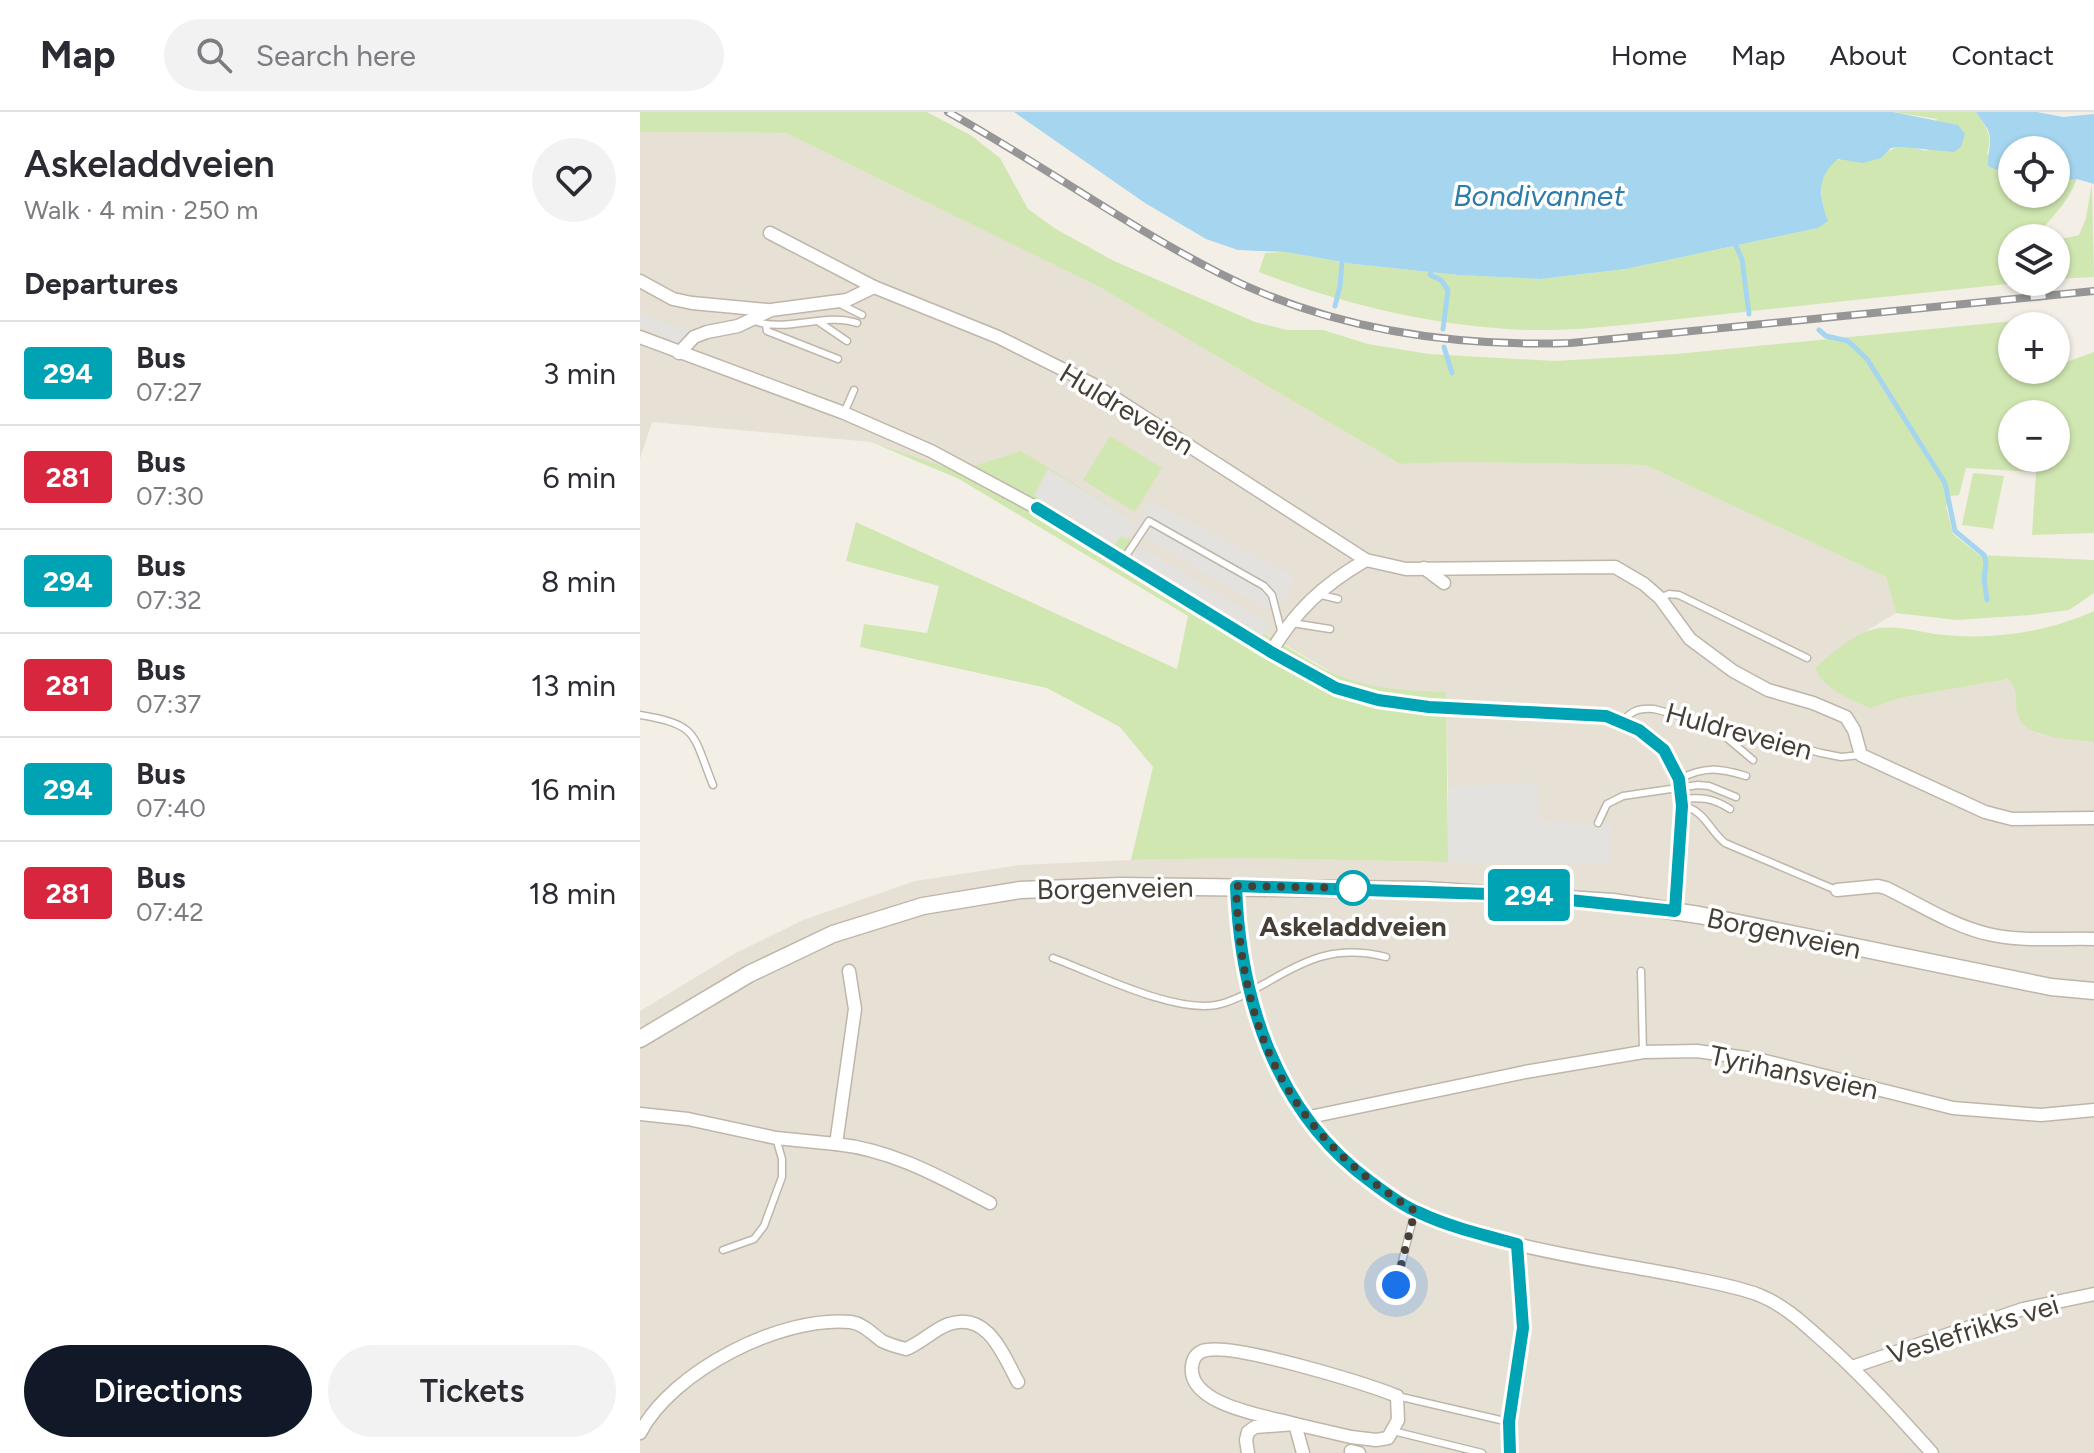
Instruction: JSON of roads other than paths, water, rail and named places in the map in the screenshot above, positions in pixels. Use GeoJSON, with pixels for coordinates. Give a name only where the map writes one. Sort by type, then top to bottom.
{"type":"FeatureCollection","features":[{"type":"Feature","properties":{"kind":"street","name":"Huldreveien"},"geometry":{"type":"LineString","coordinates":[[770,233],[874,287],[998,337],[1096,386],[1366,560],[1390,566],[1424,568],[1605,565],[1628,573],[1660,598],[1690,639],[1733,671],[1768,690],[1813,703],[1846,717],[1854,730],[1861,755],[1994,815],[2012,819],[2094,818]]}},
{"type":"Feature","properties":{"kind":"street"},"geometry":{"type":"LineString","coordinates":[[640,281],[673,299],[771,310],[837,302],[874,287]]}},
{"type":"Feature","properties":{"kind":"street"},"geometry":{"type":"LineString","coordinates":[[679,353],[694,337],[738,326],[771,310]]}},
{"type":"Feature","properties":{"kind":"street","name":"Huldreveien"},"geometry":{"type":"LineString","coordinates":[[640,337],[844,413],[931,451],[1037,508],[1271,652],[1336,688],[1378,700],[1429,707],[1588,714],[1622,722],[1639,730],[1664,750],[1681,793]]}},
{"type":"Feature","properties":{"kind":"street"},"geometry":{"type":"LineString","coordinates":[[1271,652],[1285,628],[1317,594],[1341,574],[1366,560]]}},
{"type":"Feature","properties":{"kind":"street"},"geometry":{"type":"LineString","coordinates":[[1424,568],[1444,583]]}},
{"type":"Feature","properties":{"kind":"street"},"geometry":{"type":"LineString","coordinates":[[1675,911],[1681,793]]}},
{"type":"Feature","properties":{"kind":"street","name":"Borgenveien"},"geometry":{"type":"LineString","coordinates":[[640,1039],[749,974],[833,934],[923,906],[1020,890],[1120,886],[1236,886],[1521,895],[1675,911],[1965,971],[2051,987],[2094,991]]}},
{"type":"Feature","properties":{"kind":"street"},"geometry":{"type":"LineString","coordinates":[[1236,886],[1241,956],[1264,1039],[1274,1063],[1305,1118],[1357,1172],[1415,1211],[1446,1224],[1517,1244],[1713,1282],[1760,1295],[1784,1308],[1852,1367],[1932,1453]]}},
{"type":"Feature","properties":{"kind":"street","name":"Huldreveien"},"geometry":{"type":"LineString","coordinates":[[1837,890],[1886,888],[1987,934],[2094,939]]}},
{"type":"Feature","properties":{"kind":"street"},"geometry":{"type":"LineString","coordinates":[[836,1144],[855,1009],[849,971]]}},
{"type":"Feature","properties":{"kind":"street","name":"Tyrihansveien"},"geometry":{"type":"LineString","coordinates":[[1305,1118],[1525,1072],[1643,1052],[1697,1051],[1761,1060],[1953,1108],[2041,1115],[2094,1110]]}},
{"type":"Feature","properties":{"kind":"street"},"geometry":{"type":"LineString","coordinates":[[640,1114],[688,1119],[776,1138],[865,1147],[917,1164],[990,1203]]}},
{"type":"Feature","properties":{"kind":"street"},"geometry":{"type":"LineString","coordinates":[[1510,1453],[1509,1422],[1523,1328],[1517,1244]]}},
{"type":"Feature","properties":{"kind":"street","name":"Veslefrikks vei"},"geometry":{"type":"LineString","coordinates":[[1852,1367],[2023,1309],[2094,1294]]}},
{"type":"Feature","properties":{"kind":"street"},"geometry":{"type":"LineString","coordinates":[[640,1433],[665,1400],[719,1357],[745,1344],[829,1322],[855,1322],[882,1341],[906,1349],[949,1324],[972,1323],[989,1331],[1018,1382]]}},
{"type":"Feature","properties":{"kind":"street"},"geometry":{"type":"LineString","coordinates":[[1210,1349],[1228,1350],[1315,1371],[1397,1396],[1398,1420],[1388,1438],[1351,1437],[1295,1424],[1214,1400],[1200,1390],[1193,1379],[1193,1359],[1200,1352],[1210,1349]]}},
{"type":"Feature","properties":{"kind":"street"},"geometry":{"type":"LineString","coordinates":[[1248,1453],[1248,1432],[1255,1427],[1295,1424]]}},
{"type":"Feature","properties":{"kind":"street"},"geometry":{"type":"LineString","coordinates":[[1295,1424],[1303,1453]]}},
{"type":"Feature","properties":{"kind":"street"},"geometry":{"type":"LineString","coordinates":[[1351,1437],[1354,1452]]}},
{"type":"Feature","properties":{"kind":"lane"},"geometry":{"type":"LineString","coordinates":[[837,302],[862,315]]}},
{"type":"Feature","properties":{"kind":"lane"},"geometry":{"type":"LineString","coordinates":[[751,320],[766,325],[839,320],[857,323]]}},
{"type":"Feature","properties":{"kind":"lane"},"geometry":{"type":"LineString","coordinates":[[819,322],[847,341]]}},
{"type":"Feature","properties":{"kind":"lane"},"geometry":{"type":"LineString","coordinates":[[766,325],[767,331],[838,359]]}},
{"type":"Feature","properties":{"kind":"lane"},"geometry":{"type":"LineString","coordinates":[[844,413],[854,390]]}},
{"type":"Feature","properties":{"kind":"lane"},"geometry":{"type":"LineString","coordinates":[[1123,560],[1149,521],[1264,586],[1272,595],[1285,628],[1330,629]]}},
{"type":"Feature","properties":{"kind":"lane"},"geometry":{"type":"LineString","coordinates":[[1317,594],[1338,599]]}},
{"type":"Feature","properties":{"kind":"lane","name":"Huldreveien"},"geometry":{"type":"LineString","coordinates":[[1660,598],[1669,594],[1679,595],[1807,658]]}},
{"type":"Feature","properties":{"kind":"lane","name":"Huldreveien"},"geometry":{"type":"LineString","coordinates":[[1622,722],[1630,712],[1640,708],[1654,709],[1821,753],[1841,757],[1861,755]]}},
{"type":"Feature","properties":{"kind":"lane"},"geometry":{"type":"LineString","coordinates":[[640,715],[671,720],[692,734],[713,785]]}},
{"type":"Feature","properties":{"kind":"lane"},"geometry":{"type":"LineString","coordinates":[[1708,722],[1753,760]]}},
{"type":"Feature","properties":{"kind":"lane"},"geometry":{"type":"LineString","coordinates":[[1681,793],[1699,770],[1713,769],[1746,776]]}},
{"type":"Feature","properties":{"kind":"lane"},"geometry":{"type":"LineString","coordinates":[[1598,823],[1607,804],[1623,796],[1681,793],[1709,786],[1736,797]]}},
{"type":"Feature","properties":{"kind":"lane"},"geometry":{"type":"LineString","coordinates":[[1681,793],[1716,800],[1730,809]]}},
{"type":"Feature","properties":{"kind":"lane","name":"Huldreveien"},"geometry":{"type":"LineString","coordinates":[[1681,793],[1725,843],[1837,890]]}},
{"type":"Feature","properties":{"kind":"lane"},"geometry":{"type":"LineString","coordinates":[[1053,958],[1179,1003],[1217,1005],[1250,992],[1292,967],[1319,956],[1344,951],[1386,957]]}},
{"type":"Feature","properties":{"kind":"lane"},"geometry":{"type":"LineString","coordinates":[[1641,971],[1643,1052]]}},
{"type":"Feature","properties":{"kind":"lane"},"geometry":{"type":"LineString","coordinates":[[723,1250],[754,1239],[764,1226],[782,1177],[782,1159],[776,1138]]}},
{"type":"Feature","properties":{"kind":"lane"},"geometry":{"type":"LineString","coordinates":[[1396,1285],[1415,1211]]}},
{"type":"Feature","properties":{"kind":"lane"},"geometry":{"type":"LineString","coordinates":[[1397,1396],[1509,1422]]}},
{"type":"Feature","properties":{"kind":"lane"},"geometry":{"type":"LineString","coordinates":[[1393,1431],[1482,1453]]}},
{"type":"Feature","properties":{"kind":"water","name":"Bondivannet"},"geometry":{"type":"Polygon","coordinates":[[[1014,112],[1893,112],[1958,125],[1965,134],[1961,147],[1954,152],[1901,147],[1891,148],[1881,158],[1863,163],[1838,159],[1823,180],[1821,195],[1828,221],[1818,228],[1626,269],[1540,279],[1458,275],[1354,264],[1285,252],[1238,250],[1206,239],[1145,203],[1014,112]]]}},
{"type":"Feature","properties":{"kind":"water"},"geometry":{"type":"Polygon","coordinates":[[[1976,112],[2037,112],[2063,117],[2094,114],[2094,184],[2070,180],[2070,136],[1998,136],[1998,170],[1988,166],[1990,143],[1987,128],[1976,112]]]}},
{"type":"Feature","properties":{"kind":"waterway"},"geometry":{"type":"LineString","coordinates":[[1736,246],[1742,259],[1749,314]]}},
{"type":"Feature","properties":{"kind":"waterway"},"geometry":{"type":"LineString","coordinates":[[1335,306],[1342,262]]}},
{"type":"Feature","properties":{"kind":"waterway"},"geometry":{"type":"LineString","coordinates":[[1431,272],[1430,275],[1441,280],[1448,290],[1443,329]]}},
{"type":"Feature","properties":{"kind":"waterway"},"geometry":{"type":"LineString","coordinates":[[1819,330],[1826,336],[1848,341],[1867,359],[1945,483],[1955,531],[1984,555],[1987,600]]}},
{"type":"Feature","properties":{"kind":"waterway"},"geometry":{"type":"LineString","coordinates":[[1444,347],[1452,373]]}},
{"type":"Feature","properties":{"kind":"railway"},"geometry":{"type":"LineString","coordinates":[[948,112],[1150,235],[1219,273],[1303,308],[1390,330],[1480,342],[1571,343],[2094,291]]}},
{"type":"Feature","properties":{"kind":"place","name":"Askeladdveien"},"geometry":{"type":"Point","coordinates":[1353,888]}}]}
